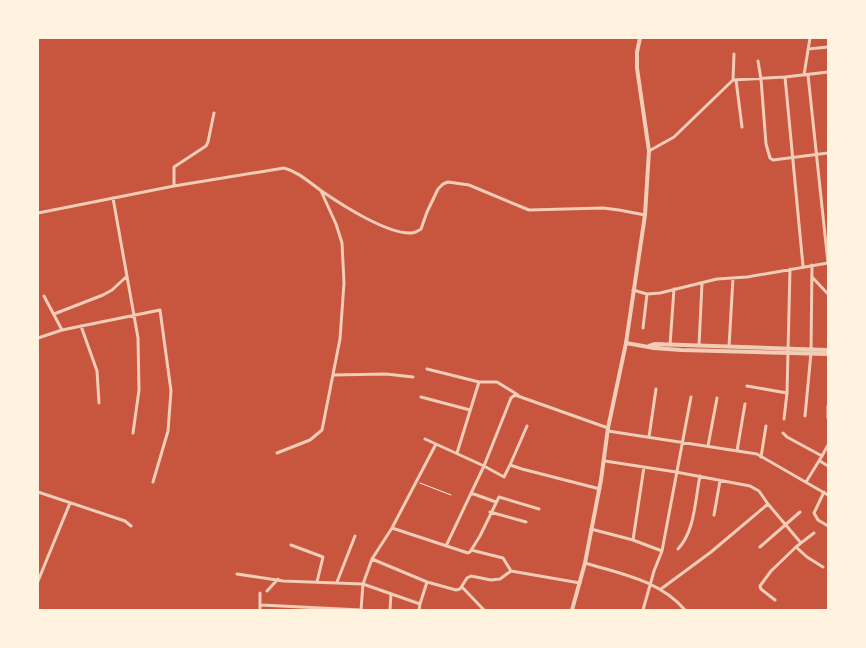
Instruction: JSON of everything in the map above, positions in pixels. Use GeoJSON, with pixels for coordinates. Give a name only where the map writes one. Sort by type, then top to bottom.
{"type":"FeatureCollection","features":[{"type":"Feature","properties":{"kind":"street"},"geometry":{"type":"LineString","coordinates":[[572,610],[585,563],[600,489],[608,429],[626,343],[646,215],[649,151],[637,68],[637,52],[640,38]]}},
{"type":"Feature","properties":{"kind":"street"},"geometry":{"type":"LineString","coordinates":[[633,290],[648,294],[660,293],[717,279],[828,263],[806,75],[810,38]]}},
{"type":"Feature","properties":{"kind":"street"},"geometry":{"type":"LineString","coordinates":[[808,49],[828,47]]}},
{"type":"Feature","properties":{"kind":"street"},"geometry":{"type":"LineString","coordinates":[[734,54],[735,80],[742,127]]}},
{"type":"Feature","properties":{"kind":"street"},"geometry":{"type":"LineString","coordinates":[[758,60],[766,144],[770,158],[773,160],[828,153]]}},
{"type":"Feature","properties":{"kind":"street"},"geometry":{"type":"LineString","coordinates":[[649,151],[674,137],[735,80],[785,78],[828,72]]}},
{"type":"Feature","properties":{"kind":"street"},"geometry":{"type":"LineString","coordinates":[[785,78],[803,266]]}},
{"type":"Feature","properties":{"kind":"street"},"geometry":{"type":"LineString","coordinates":[[174,186],[174,167],[206,146],[210,140],[214,112]]}},
{"type":"Feature","properties":{"kind":"street"},"geometry":{"type":"LineString","coordinates":[[38,213],[174,186],[284,168],[297,172],[320,191],[372,220],[384,226],[411,233],[421,229],[438,189],[448,182],[469,185],[529,210],[603,208],[646,215]]}},
{"type":"Feature","properties":{"kind":"street"},"geometry":{"type":"LineString","coordinates":[[276,453],[310,440],[322,430],[333,375],[343,314],[342,243],[336,224],[320,191]]}},
{"type":"Feature","properties":{"kind":"street"},"geometry":{"type":"LineString","coordinates":[[112,198],[138,338],[139,372],[134,434]]}},
{"type":"Feature","properties":{"kind":"street"},"geometry":{"type":"LineString","coordinates":[[805,416],[811,351],[812,265]]}},
{"type":"Feature","properties":{"kind":"street"},"geometry":{"type":"LineString","coordinates":[[784,418],[790,269]]}},
{"type":"Feature","properties":{"kind":"street"},"geometry":{"type":"LineString","coordinates":[[811,276],[828,294]]}},
{"type":"Feature","properties":{"kind":"street"},"geometry":{"type":"LineString","coordinates":[[54,314],[103,295],[112,290],[126,277]]}},
{"type":"Feature","properties":{"kind":"street"},"geometry":{"type":"LineString","coordinates":[[729,348],[733,278]]}},
{"type":"Feature","properties":{"kind":"street"},"geometry":{"type":"LineString","coordinates":[[698,346],[702,283]]}},
{"type":"Feature","properties":{"kind":"street"},"geometry":{"type":"LineString","coordinates":[[670,345],[674,289]]}},
{"type":"Feature","properties":{"kind":"street"},"geometry":{"type":"LineString","coordinates":[[643,328],[648,294]]}},
{"type":"Feature","properties":{"kind":"street"},"geometry":{"type":"LineString","coordinates":[[44,296],[62,330]]}},
{"type":"Feature","properties":{"kind":"street"},"geometry":{"type":"LineString","coordinates":[[38,338],[62,330],[160,310],[166,360],[171,382],[168,431],[153,482]]}},
{"type":"Feature","properties":{"kind":"street"},"geometry":{"type":"LineString","coordinates":[[81,326],[97,371],[99,403]]}},
{"type":"Feature","properties":{"kind":"street"},"geometry":{"type":"LineString","coordinates":[[626,343],[654,348],[828,350]]}},
{"type":"Feature","properties":{"kind":"street"},"geometry":{"type":"LineString","coordinates":[[648,346],[655,344],[681,348],[698,346],[712,349]]}},
{"type":"Feature","properties":{"kind":"street"},"geometry":{"type":"LineString","coordinates":[[811,351],[828,354]]}},
{"type":"Feature","properties":{"kind":"street"},"geometry":{"type":"LineString","coordinates":[[426,369],[479,382],[496,382],[534,403],[608,429],[753,454],[828,495]]}},
{"type":"Feature","properties":{"kind":"street"},"geometry":{"type":"LineString","coordinates":[[333,375],[386,374],[413,377]]}},
{"type":"Feature","properties":{"kind":"street"},"geometry":{"type":"LineString","coordinates":[[457,453],[479,382]]}},
{"type":"Feature","properties":{"kind":"street"},"geometry":{"type":"LineString","coordinates":[[747,386],[786,393]]}},
{"type":"Feature","properties":{"kind":"street"},"geometry":{"type":"LineString","coordinates":[[650,437],[656,390]]}},
{"type":"Feature","properties":{"kind":"street"},"geometry":{"type":"LineString","coordinates":[[446,546],[484,466],[511,398],[518,395]]}},
{"type":"Feature","properties":{"kind":"street"},"geometry":{"type":"LineString","coordinates":[[421,396],[470,410]]}},
{"type":"Feature","properties":{"kind":"street"},"geometry":{"type":"LineString","coordinates":[[643,610],[650,582],[662,551],[691,397]]}},
{"type":"Feature","properties":{"kind":"street"},"geometry":{"type":"LineString","coordinates":[[708,447],[717,398]]}},
{"type":"Feature","properties":{"kind":"street"},"geometry":{"type":"LineString","coordinates":[[737,451],[745,404]]}},
{"type":"Feature","properties":{"kind":"street"},"geometry":{"type":"LineString","coordinates":[[828,406],[828,418]]}},
{"type":"Feature","properties":{"kind":"street"},"geometry":{"type":"LineString","coordinates":[[425,439],[504,477],[527,426]]}},
{"type":"Feature","properties":{"kind":"street"},"geometry":{"type":"LineString","coordinates":[[761,457],[766,426]]}},
{"type":"Feature","properties":{"kind":"street"},"geometry":{"type":"LineString","coordinates":[[783,433],[822,456]]}},
{"type":"Feature","properties":{"kind":"street"},"geometry":{"type":"LineString","coordinates":[[261,605],[361,610],[363,584],[372,559],[392,528],[436,444]]}},
{"type":"Feature","properties":{"kind":"street"},"geometry":{"type":"LineString","coordinates":[[806,482],[828,445]]}},
{"type":"Feature","properties":{"kind":"street"},"geometry":{"type":"LineString","coordinates":[[605,461],[750,486],[759,491],[784,525],[801,543]]}},
{"type":"Feature","properties":{"kind":"street"},"geometry":{"type":"LineString","coordinates":[[820,461],[828,466]]}},
{"type":"Feature","properties":{"kind":"street"},"geometry":{"type":"LineString","coordinates":[[510,465],[600,489]]}},
{"type":"Feature","properties":{"kind":"street"},"geometry":{"type":"LineString","coordinates":[[633,540],[644,467]]}},
{"type":"Feature","properties":{"kind":"street"},"geometry":{"type":"LineString","coordinates":[[678,549],[689,533],[700,476]]}},
{"type":"Feature","properties":{"kind":"street"},"geometry":{"type":"LineString","coordinates":[[714,515],[720,481]]}},
{"type":"Feature","properties":{"kind":"street"},"geometry":{"type":"LineString","coordinates":[[38,492],[125,521],[131,526]]}},
{"type":"Feature","properties":{"kind":"street"},"geometry":{"type":"LineString","coordinates":[[471,492],[496,502]]}},
{"type":"Feature","properties":{"kind":"street"},"geometry":{"type":"LineString","coordinates":[[824,492],[814,513],[818,520],[828,526]]}},
{"type":"Feature","properties":{"kind":"street"},"geometry":{"type":"LineString","coordinates":[[392,528],[468,553],[480,536],[490,512],[499,497],[539,509]]}},
{"type":"Feature","properties":{"kind":"street"},"geometry":{"type":"LineString","coordinates":[[38,581],[70,503]]}},
{"type":"Feature","properties":{"kind":"street"},"geometry":{"type":"LineString","coordinates":[[661,589],[711,552],[768,504]]}},
{"type":"Feature","properties":{"kind":"street"},"geometry":{"type":"LineString","coordinates":[[490,512],[526,522]]}},
{"type":"Feature","properties":{"kind":"street"},"geometry":{"type":"LineString","coordinates":[[760,546],[800,512]]}},
{"type":"Feature","properties":{"kind":"street"},"geometry":{"type":"LineString","coordinates":[[591,529],[633,540],[662,551]]}},
{"type":"Feature","properties":{"kind":"street"},"geometry":{"type":"LineString","coordinates":[[775,600],[761,590],[760,586],[770,571],[814,533]]}},
{"type":"Feature","properties":{"kind":"street"},"geometry":{"type":"LineString","coordinates":[[337,582],[355,536]]}},
{"type":"Feature","properties":{"kind":"street"},"geometry":{"type":"LineString","coordinates":[[291,544],[323,557],[317,582]]}},
{"type":"Feature","properties":{"kind":"street"},"geometry":{"type":"LineString","coordinates":[[796,547],[807,557],[824,567]]}},
{"type":"Feature","properties":{"kind":"street"},"geometry":{"type":"LineString","coordinates":[[471,550],[503,558],[511,571]]}},
{"type":"Feature","properties":{"kind":"street"},"geometry":{"type":"LineString","coordinates":[[372,559],[427,582],[456,590],[462,587],[466,578],[471,576],[491,580],[500,579],[511,571],[580,583]]}},
{"type":"Feature","properties":{"kind":"street"},"geometry":{"type":"LineString","coordinates":[[585,563],[650,582],[672,596],[685,610]]}},
{"type":"Feature","properties":{"kind":"street"},"geometry":{"type":"LineString","coordinates":[[237,574],[278,579],[363,584],[420,604]]}},
{"type":"Feature","properties":{"kind":"street"},"geometry":{"type":"LineString","coordinates":[[266,591],[278,579]]}},
{"type":"Feature","properties":{"kind":"street"},"geometry":{"type":"LineString","coordinates":[[419,610],[427,582]]}},
{"type":"Feature","properties":{"kind":"street"},"geometry":{"type":"LineString","coordinates":[[462,587],[484,610]]}},
{"type":"Feature","properties":{"kind":"street"},"geometry":{"type":"LineString","coordinates":[[260,593],[260,610]]}},
{"type":"Feature","properties":{"kind":"street"},"geometry":{"type":"LineString","coordinates":[[390,610],[391,594]]}},
{"type":"Feature","properties":{"kind":"path"},"geometry":{"type":"LineString","coordinates":[[417,482],[451,495]]}}]}
